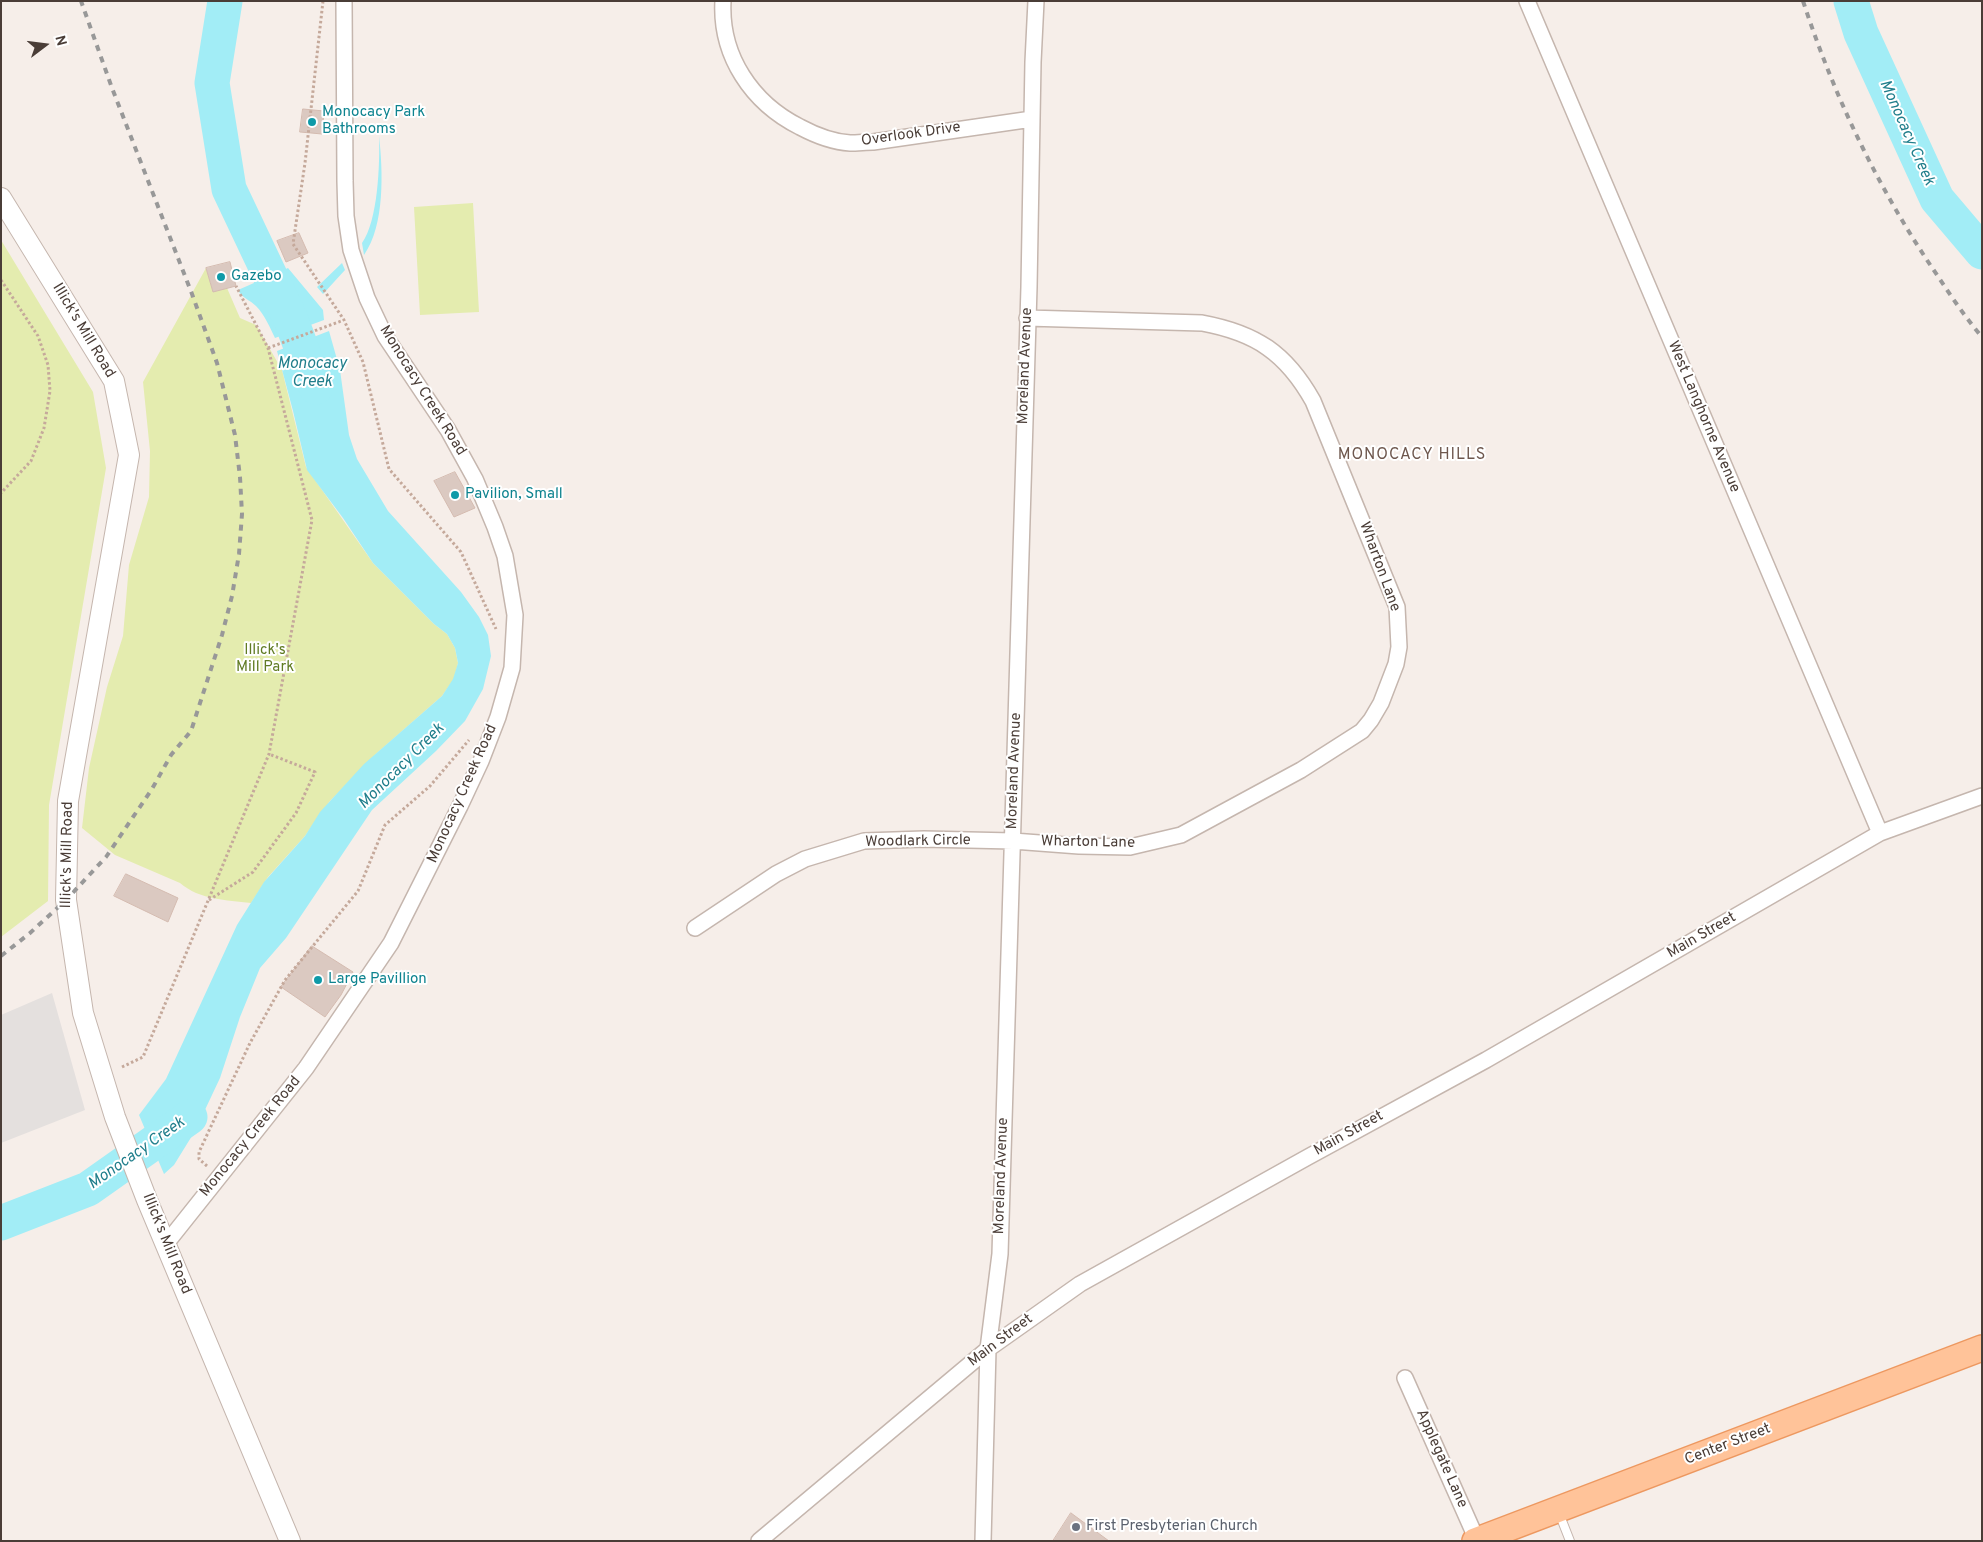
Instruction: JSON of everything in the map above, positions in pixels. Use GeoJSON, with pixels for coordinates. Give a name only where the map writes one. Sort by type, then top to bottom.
{"type":"FeatureCollection","features":[{"type":"Feature","properties":{"kind":"main road","name":"Center Street"},"geometry":{"type":"LineString","coordinates":[[1476,1540],[1982,1348]]}},
{"type":"Feature","properties":{"kind":"street","name":"Monocacy Creek Road"},"geometry":{"type":"LineString","coordinates":[[165,1245],[306,1068],[391,943],[481,761],[498,716],[512,668],[515,615],[505,556],[495,527],[475,479],[448,430],[385,336],[367,298],[351,250],[346,216],[344,181],[344,1]]}},
{"type":"Feature","properties":{"kind":"street","name":"Overlook Drive"},"geometry":{"type":"LineString","coordinates":[[723,1],[722,11],[727,40],[734,61],[743,78],[768,108],[785,120],[815,135],[849,143],[873,142],[1032,119]]}},
{"type":"Feature","properties":{"kind":"street","name":"Moreland Avenue"},"geometry":{"type":"LineString","coordinates":[[984,1541],[988,1348],[1000,1254],[1036,1]]}},
{"type":"Feature","properties":{"kind":"street","name":"West Langhorne Avenue"},"geometry":{"type":"LineString","coordinates":[[1527,1],[1880,833]]}},
{"type":"Feature","properties":{"kind":"street","name":"Illick's Mill Road"},"geometry":{"type":"LineString","coordinates":[[1,198],[114,381],[130,455],[68,810],[66,900],[83,1013],[104,1075],[115,1117],[147,1200],[290,1541]]}},
{"type":"Feature","properties":{"kind":"street","name":"Wharton Lane"},"geometry":{"type":"LineString","coordinates":[[1013,841],[1079,846],[1130,847],[1181,835],[1203,824],[1234,805],[1301,770],[1362,731],[1381,703],[1396,664],[1399,647],[1397,607],[1313,401],[1301,379],[1273,349],[1227,328],[1202,324],[1028,318]]}},
{"type":"Feature","properties":{"kind":"street","name":"Main Street"},"geometry":{"type":"LineString","coordinates":[[760,1541],[988,1348],[1080,1284],[1486,1060],[1880,833],[1982,796]]}},
{"type":"Feature","properties":{"kind":"street","name":"Woodlark Circle"},"geometry":{"type":"LineString","coordinates":[[695,928],[776,874],[805,859],[835,848],[864,841],[924,839],[1013,841]]}},
{"type":"Feature","properties":{"kind":"street","name":"Applegate Lane"},"geometry":{"type":"LineString","coordinates":[[1405,1378],[1476,1540]]}},
{"type":"Feature","properties":{"kind":"lane"},"geometry":{"type":"LineString","coordinates":[[1558,1510],[1570,1541]]}},
{"type":"Feature","properties":{"kind":"path"},"geometry":{"type":"LineString","coordinates":[[323,1],[305,163],[293,244],[344,320],[363,362],[389,468],[461,552],[496,632]]}},
{"type":"Feature","properties":{"kind":"path"},"geometry":{"type":"LineString","coordinates":[[1,280],[38,336],[48,365],[50,391],[44,428],[31,460],[1,493]]}},
{"type":"Feature","properties":{"kind":"path"},"geometry":{"type":"LineString","coordinates":[[122,1066],[143,1057],[269,754],[312,520],[268,348],[236,286]]}},
{"type":"Feature","properties":{"kind":"path"},"geometry":{"type":"LineString","coordinates":[[268,348],[344,320]]}},
{"type":"Feature","properties":{"kind":"path"},"geometry":{"type":"LineString","coordinates":[[208,1166],[199,1158],[199,1152],[250,1043],[285,980],[358,891],[385,825],[430,786],[471,738]]}},
{"type":"Feature","properties":{"kind":"path"},"geometry":{"type":"LineString","coordinates":[[209,901],[254,872],[296,813],[315,772],[269,754]]}},
{"type":"Feature","properties":{"kind":"green space"},"geometry":{"type":"Polygon","coordinates":[[[473,203],[479,312],[420,315],[414,207],[473,203]]]}},
{"type":"Feature","properties":{"kind":"green space"},"geometry":{"type":"Polygon","coordinates":[[[1,240],[93,392],[106,468],[49,805],[48,901],[1,937],[1,240]]]}},
{"type":"Feature","properties":{"kind":"green space","name":"Illick's Mill Park"},"geometry":{"type":"Polygon","coordinates":[[[206,268],[213,291],[227,288],[240,318],[256,325],[282,370],[306,467],[373,563],[434,624],[447,634],[455,648],[458,663],[454,679],[442,696],[377,753],[330,801],[305,836],[268,877],[251,903],[223,900],[196,893],[180,883],[115,855],[82,828],[89,768],[107,687],[123,636],[129,565],[149,497],[150,451],[143,382],[206,268]]]}},
{"type":"Feature","properties":{"kind":"shaded area"},"geometry":{"type":"Polygon","coordinates":[[[52,993],[85,1110],[1,1143],[1,1015],[52,993]]]}},
{"type":"Feature","properties":{"kind":"water"},"geometry":{"type":"Polygon","coordinates":[[[379,136],[382,181],[379,213],[371,243],[364,255],[362,243],[372,221],[377,192],[379,136]]]}},
{"type":"Feature","properties":{"kind":"water"},"geometry":{"type":"Polygon","coordinates":[[[342,263],[345,270],[323,294],[317,287],[342,263]]]}},
{"type":"Feature","properties":{"kind":"water","name":"Monocacy Creek"},"geometry":{"type":"Polygon","coordinates":[[[288,268],[323,310],[324,320],[275,338],[259,310],[238,290],[288,268]]]}},
{"type":"Feature","properties":{"kind":"water","name":"Monocacy Creek"},"geometry":{"type":"Polygon","coordinates":[[[329,331],[340,370],[349,435],[357,459],[388,511],[461,592],[479,617],[488,635],[491,656],[483,689],[465,721],[436,751],[372,810],[286,938],[260,968],[240,1017],[220,1078],[195,1131],[174,1165],[164,1174],[139,1115],[166,1079],[237,925],[264,882],[305,836],[320,812],[364,764],[442,696],[453,679],[458,663],[455,648],[447,634],[434,624],[373,563],[343,518],[307,470],[277,351],[329,331]]]}},
{"type":"Feature","properties":{"kind":"building","name":"Monocacy Park Bathrooms"},"geometry":{"type":"Polygon","coordinates":[[[303,109],[324,111],[322,134],[300,132],[303,109]]]}},
{"type":"Feature","properties":{"kind":"building","name":"Gazebo"},"geometry":{"type":"Polygon","coordinates":[[[299,233],[308,253],[286,262],[277,241],[299,233]]]}},
{"type":"Feature","properties":{"kind":"building","name":"Gazebo"},"geometry":{"type":"Polygon","coordinates":[[[230,262],[236,286],[213,292],[206,268],[230,262]]]}},
{"type":"Feature","properties":{"kind":"building","name":"Pavilion, Small"},"geometry":{"type":"Polygon","coordinates":[[[455,472],[475,508],[454,517],[434,481],[455,472]]]}},
{"type":"Feature","properties":{"kind":"building"},"geometry":{"type":"Polygon","coordinates":[[[126,874],[178,898],[168,922],[114,896],[126,874]]]}},
{"type":"Feature","properties":{"kind":"building","name":"Large Pavillion"},"geometry":{"type":"Polygon","coordinates":[[[312,946],[353,972],[341,995],[325,1017],[281,987],[312,946]]]}},
{"type":"Feature","properties":{"kind":"building","name":"First Presbyterian Church"},"geometry":{"type":"Polygon","coordinates":[[[1071,1513],[1109,1541],[1053,1541],[1071,1513]]]}},
{"type":"Feature","properties":{"kind":"waterway","name":"Monocacy Creek"},"geometry":{"type":"LineString","coordinates":[[225,1],[212,83],[229,189],[291,320],[316,387]]}},
{"type":"Feature","properties":{"kind":"waterway","name":"Monocacy Creek"},"geometry":{"type":"LineString","coordinates":[[1851,1],[1861,33],[1937,199],[1982,252]]}},
{"type":"Feature","properties":{"kind":"waterway","name":"Monocacy Creek"},"geometry":{"type":"LineString","coordinates":[[1,1223],[88,1189],[190,1117]]}},
{"type":"Feature","properties":{"kind":"railway"},"geometry":{"type":"LineString","coordinates":[[1,956],[30,933],[66,900],[106,857],[152,789],[171,755],[191,731],[222,635],[232,596],[239,554],[242,514],[240,477],[235,435],[217,363],[112,88],[81,1]]}},
{"type":"Feature","properties":{"kind":"railway"},"geometry":{"type":"LineString","coordinates":[[1803,1],[1829,73],[1860,143],[1878,177],[1916,243],[1958,306],[1982,337]]}},
{"type":"Feature","properties":{"kind":"place","name":"Monocacy Park Bathrooms"},"geometry":{"type":"Point","coordinates":[312,122]}},
{"type":"Feature","properties":{"kind":"place","name":"Gazebo"},"geometry":{"type":"Point","coordinates":[221,277]}},
{"type":"Feature","properties":{"kind":"place","name":"Pavilion, Small"},"geometry":{"type":"Point","coordinates":[455,495]}},
{"type":"Feature","properties":{"kind":"place","name":"Large Pavillion"},"geometry":{"type":"Point","coordinates":[318,980]}},
{"type":"Feature","properties":{"kind":"place","name":"First Presbyterian Church"},"geometry":{"type":"Point","coordinates":[1076,1527]}},
{"type":"Feature","properties":{"kind":"district","name":"MONOCACY HILLS"},"geometry":{"type":"Point","coordinates":[1412,456]}}]}
